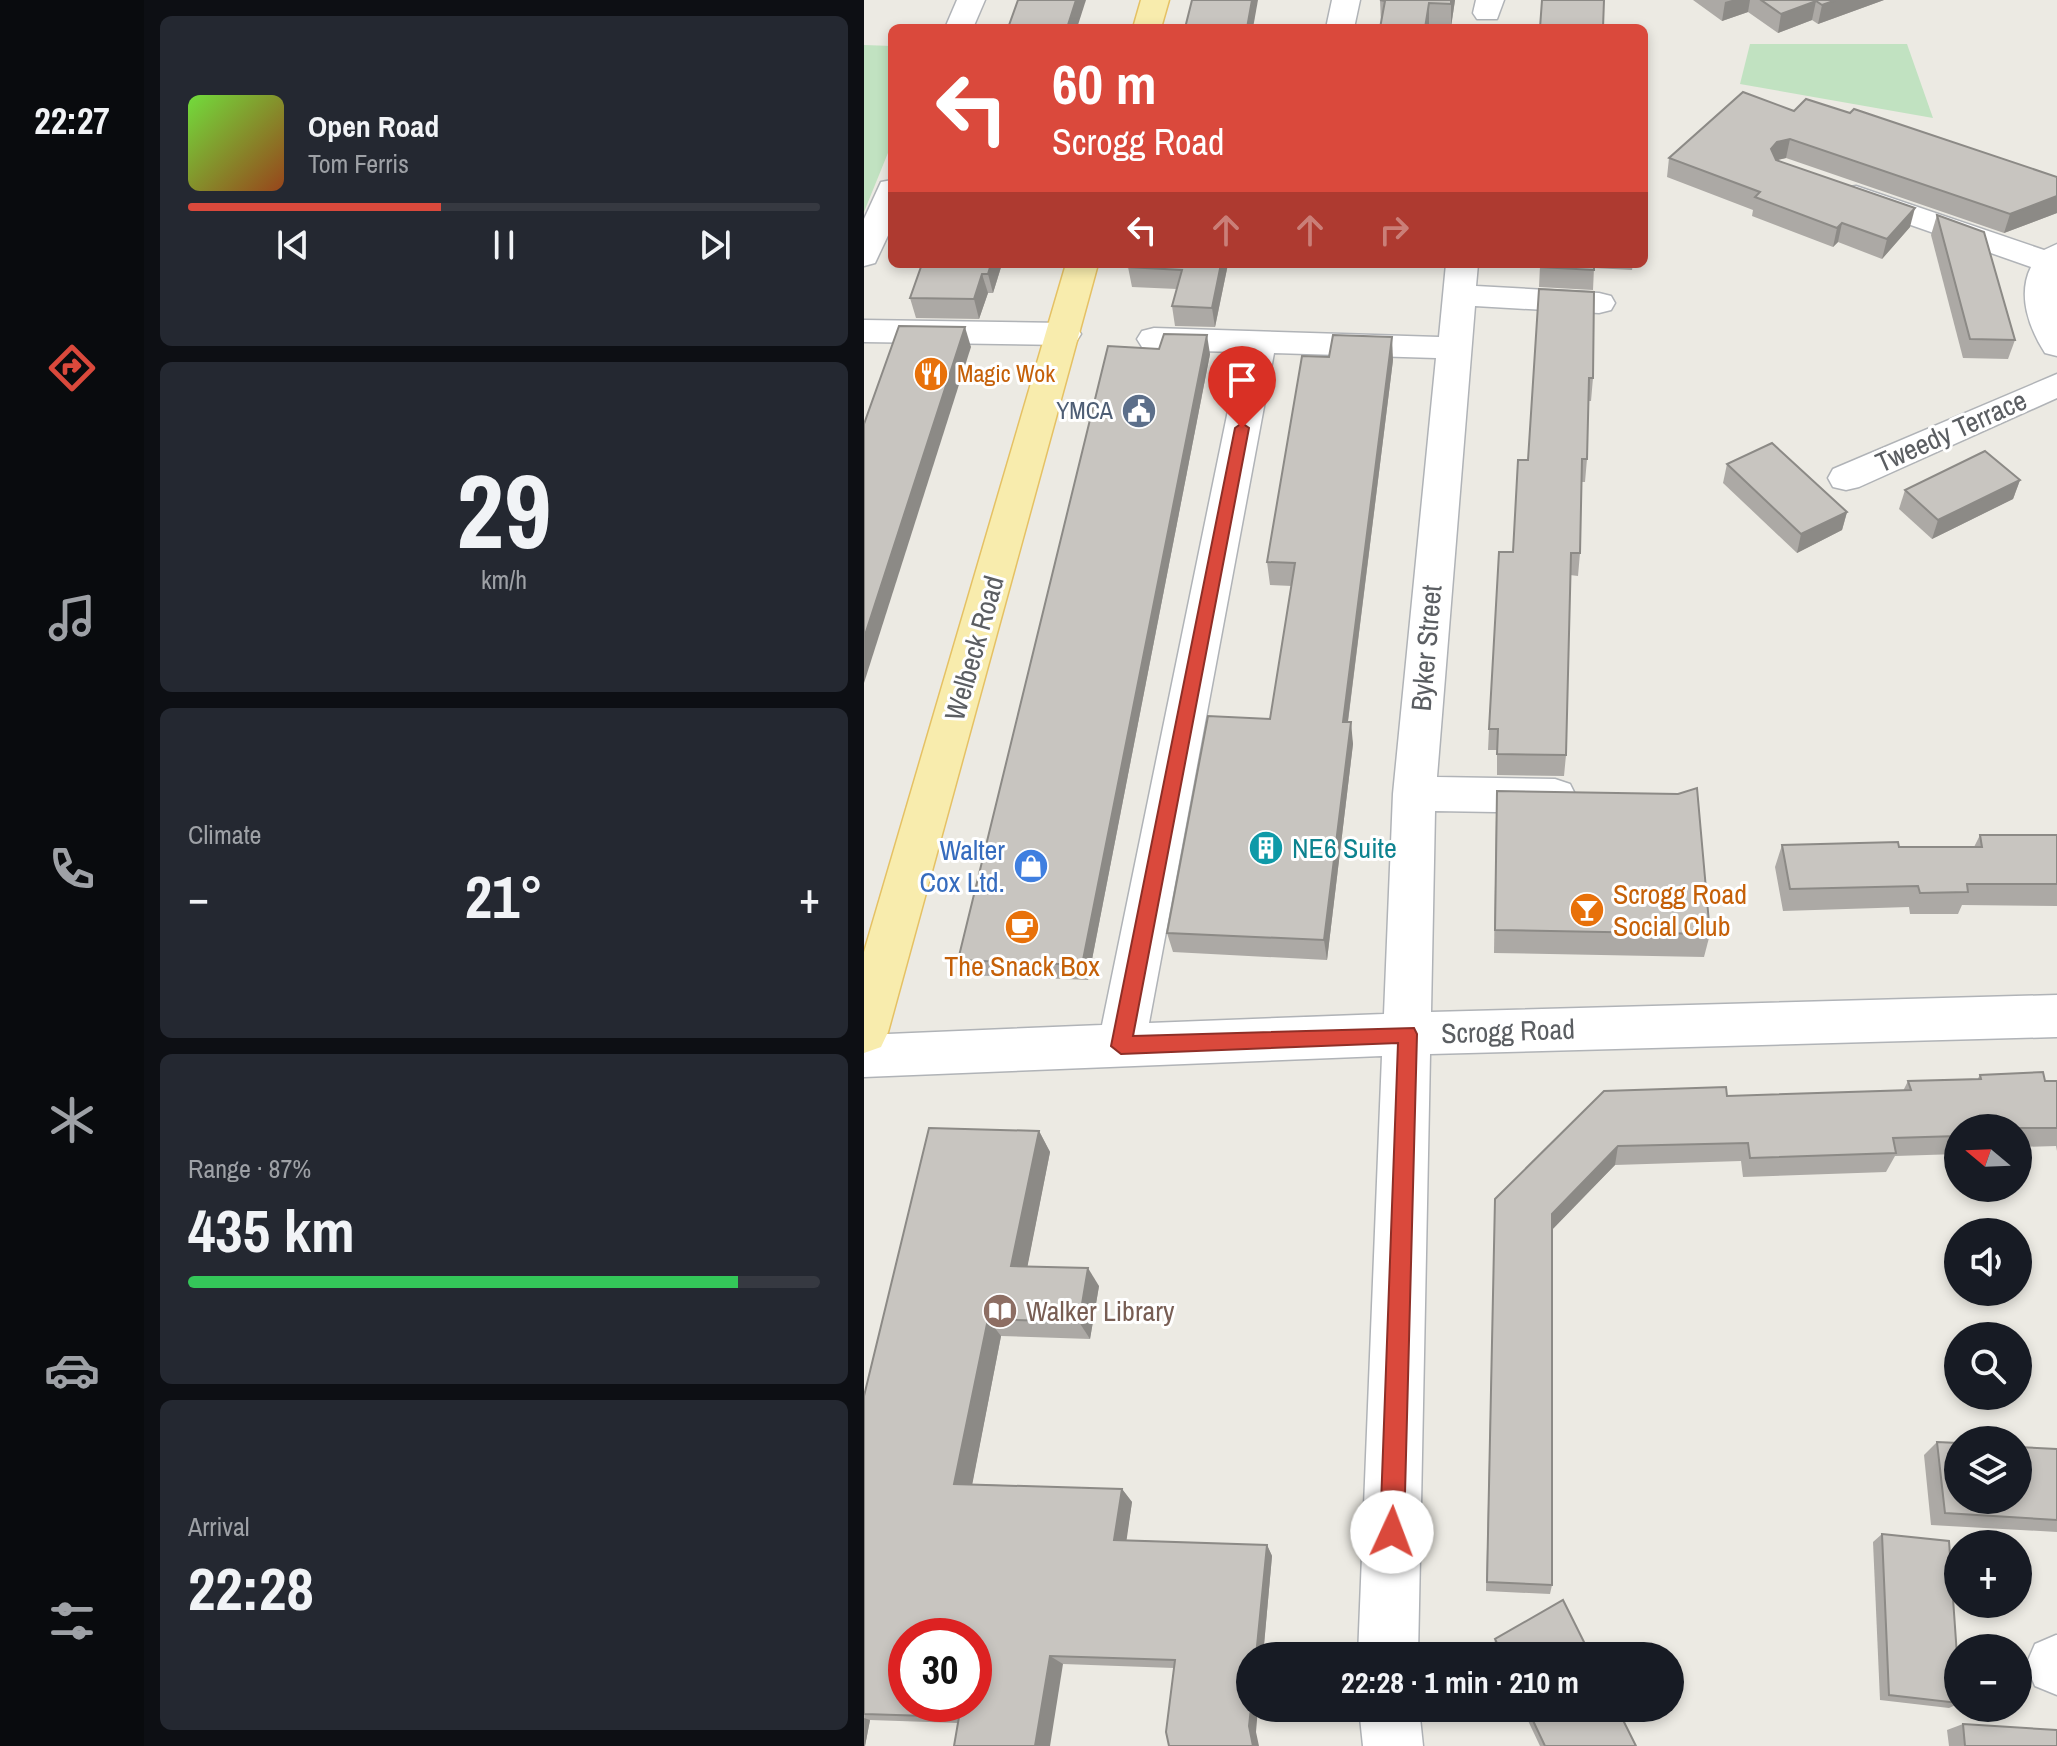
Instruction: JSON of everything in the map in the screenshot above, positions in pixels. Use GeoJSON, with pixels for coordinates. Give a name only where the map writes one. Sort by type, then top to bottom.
{"type":"FeatureCollection","features":[{"type":"Feature","properties":{"kind":"main road"},"geometry":{"type":"LineString","coordinates":[[1148,24],[1155,0]]}},
{"type":"Feature","properties":{"kind":"main road","name":"Welbeck Road"},"geometry":{"type":"LineString","coordinates":[[864,1032],[1081,268]]}},
{"type":"Feature","properties":{"kind":"street"},"geometry":{"type":"LineString","coordinates":[[961,24],[971,0]]}},
{"type":"Feature","properties":{"kind":"street"},"geometry":{"type":"LineString","coordinates":[[1341,24],[1346,0]]}},
{"type":"Feature","properties":{"kind":"street"},"geometry":{"type":"LineString","coordinates":[[1829,186],[2052,258],[2039,284],[2044,316],[2057,345]]}},
{"type":"Feature","properties":{"kind":"street"},"geometry":{"type":"LineString","coordinates":[[864,256],[888,199]]}},
{"type":"Feature","properties":{"kind":"street"},"geometry":{"type":"LineString","coordinates":[[1460,280],[1599,303]]}},
{"type":"Feature","properties":{"kind":"street","name":"Byker Street"},"geometry":{"type":"LineString","coordinates":[[1388,1642],[1414,794],[1460,280]]}},
{"type":"Feature","properties":{"kind":"street"},"geometry":{"type":"LineString","coordinates":[[864,331],[1064,334]]}},
{"type":"Feature","properties":{"kind":"street"},"geometry":{"type":"LineString","coordinates":[[1154,339],[1452,348]]}},
{"type":"Feature","properties":{"kind":"street"},"geometry":{"type":"LineString","coordinates":[[1121,1046],[1259,341]]}},
{"type":"Feature","properties":{"kind":"street","name":"Tweedy Terrace"},"geometry":{"type":"LineString","coordinates":[[1846,478],[2057,385]]}},
{"type":"Feature","properties":{"kind":"street"},"geometry":{"type":"LineString","coordinates":[[1414,794],[1602,797]]}},
{"type":"Feature","properties":{"kind":"street","name":"Scrogg Road"},"geometry":{"type":"LineString","coordinates":[[864,1056],[1408,1034],[2057,1016]]}},
{"type":"Feature","properties":{"kind":"street"},"geometry":{"type":"LineString","coordinates":[[1390,1722],[1393,1746]]}},
{"type":"Feature","properties":{"kind":"green space"},"geometry":{"type":"Polygon","coordinates":[[[1750,44],[1907,44],[1933,118],[1740,84],[1750,44]]]}},
{"type":"Feature","properties":{"kind":"green space"},"geometry":{"type":"Polygon","coordinates":[[[864,45],[888,46],[888,153],[864,212],[864,45]]]}},
{"type":"Feature","properties":{"kind":"building"},"geometry":{"type":"Polygon","coordinates":[[[1018,0],[1076,0],[1068,24],[1009,24],[1018,0]]]}},
{"type":"Feature","properties":{"kind":"building"},"geometry":{"type":"Polygon","coordinates":[[[1192,0],[1252,0],[1248,24],[1186,24],[1192,0]]]}},
{"type":"Feature","properties":{"kind":"building"},"geometry":{"type":"Polygon","coordinates":[[[1380,0],[1451,0],[1451,4],[1429,3],[1426,24],[1381,24],[1385,1],[1380,0]]]}},
{"type":"Feature","properties":{"kind":"building"},"geometry":{"type":"Polygon","coordinates":[[[1542,0],[1604,0],[1603,24],[1540,24],[1542,0]]]}},
{"type":"Feature","properties":{"kind":"building"},"geometry":{"type":"Polygon","coordinates":[[[1761,0],[1836,0],[1822,5],[1816,1],[1781,14],[1761,0]]]}},
{"type":"Feature","properties":{"kind":"building"},"geometry":{"type":"Polygon","coordinates":[[[1743,92],[1794,111],[1806,99],[1850,113],[1854,109],[2057,177],[2057,196],[2010,214],[1790,139],[1777,142],[1771,149],[1776,160],[1915,208],[1887,239],[1842,223],[1837,228],[1755,197],[1760,192],[1669,158],[1743,92]]]}},
{"type":"Feature","properties":{"kind":"building"},"geometry":{"type":"Polygon","coordinates":[[[1937,215],[1984,232],[2015,340],[1970,339],[1937,215]]]}},
{"type":"Feature","properties":{"kind":"building"},"geometry":{"type":"Polygon","coordinates":[[[921,268],[990,268],[988,274],[982,274],[974,299],[910,298],[921,268]]]}},
{"type":"Feature","properties":{"kind":"building"},"geometry":{"type":"Polygon","coordinates":[[[1146,268],[1220,268],[1212,308],[1172,306],[1182,270],[1146,268]]]}},
{"type":"Feature","properties":{"kind":"building"},"geometry":{"type":"Polygon","coordinates":[[[1539,289],[1594,292],[1593,378],[1589,378],[1587,459],[1582,459],[1580,553],[1571,553],[1566,755],[1497,754],[1498,729],[1489,729],[1499,552],[1513,552],[1518,460],[1528,460],[1539,289]]]}},
{"type":"Feature","properties":{"kind":"building"},"geometry":{"type":"Polygon","coordinates":[[[899,326],[965,327],[864,638],[864,424],[899,326]]]}},
{"type":"Feature","properties":{"kind":"building"},"geometry":{"type":"Polygon","coordinates":[[[1164,334],[1207,335],[1082,965],[958,960],[1108,346],[1159,349],[1164,334]]]}},
{"type":"Feature","properties":{"kind":"building"},"geometry":{"type":"Polygon","coordinates":[[[1333,335],[1392,337],[1343,722],[1351,722],[1324,940],[1167,933],[1208,716],[1270,719],[1295,563],[1267,562],[1302,356],[1329,357],[1333,335]]]}},
{"type":"Feature","properties":{"kind":"building"},"geometry":{"type":"Polygon","coordinates":[[[1772,443],[1847,512],[1801,534],[1727,464],[1772,443]]]}},
{"type":"Feature","properties":{"kind":"building"},"geometry":{"type":"Polygon","coordinates":[[[1985,451],[2020,480],[1938,520],[1905,490],[1985,451]]]}},
{"type":"Feature","properties":{"kind":"building"},"geometry":{"type":"Polygon","coordinates":[[[1697,788],[1710,934],[1495,930],[1497,791],[1678,794],[1697,788]]]}},
{"type":"Feature","properties":{"kind":"building"},"geometry":{"type":"Polygon","coordinates":[[[1980,835],[2057,835],[2057,884],[1967,884],[1968,892],[1920,893],[1918,886],[1790,889],[1782,845],[1898,842],[1899,847],[1982,847],[1980,835]]]}},
{"type":"Feature","properties":{"kind":"building"},"geometry":{"type":"Polygon","coordinates":[[[2043,1072],[2045,1081],[2057,1081],[2057,1128],[2032,1128],[2032,1114],[1944,1114],[1944,1136],[1893,1138],[1896,1153],[1750,1158],[1748,1143],[1618,1146],[1552,1214],[1552,1585],[1487,1582],[1495,1199],[1604,1091],[1726,1087],[1727,1096],[1911,1090],[1908,1081],[1981,1079],[1980,1075],[2043,1072]]]}},
{"type":"Feature","properties":{"kind":"building"},"geometry":{"type":"Polygon","coordinates":[[[929,1128],[1039,1131],[1011,1266],[1088,1268],[1079,1322],[988,1319],[954,1484],[1122,1489],[1114,1540],[1267,1545],[1257,1642],[1236,1642],[1236,1722],[1249,1722],[1253,1746],[1169,1746],[1166,1732],[1175,1660],[1050,1656],[1035,1746],[954,1746],[958,1722],[992,1722],[992,1618],[888,1618],[888,1715],[864,1714],[864,1396],[929,1128]]]}},
{"type":"Feature","properties":{"kind":"building"},"geometry":{"type":"Polygon","coordinates":[[[1937,1442],[1944,1442],[1944,1504],[1937,1442]]]}},
{"type":"Feature","properties":{"kind":"building"},"geometry":{"type":"Polygon","coordinates":[[[2032,1448],[2057,1449],[2057,1520],[1961,1514],[2032,1514],[2032,1448]]]}},
{"type":"Feature","properties":{"kind":"building"},"geometry":{"type":"Polygon","coordinates":[[[1882,1534],[1944,1540],[1944,1618],[1954,1618],[1955,1634],[1944,1634],[1944,1701],[1889,1695],[1882,1534]]]}},
{"type":"Feature","properties":{"kind":"building"},"geometry":{"type":"Polygon","coordinates":[[[1563,1600],[1584,1642],[1496,1642],[1495,1639],[1563,1600]]]}},
{"type":"Feature","properties":{"kind":"building"},"geometry":{"type":"Polygon","coordinates":[[[1534,1722],[1624,1722],[1636,1746],[1545,1746],[1534,1722]]]}},
{"type":"Feature","properties":{"kind":"building"},"geometry":{"type":"Polygon","coordinates":[[[1963,1724],[2057,1730],[2057,1746],[1965,1746],[1963,1724]]]}},
{"type":"Feature","properties":{"kind":"place","name":"Magic Wok"},"geometry":{"type":"Point","coordinates":[931,374]}},
{"type":"Feature","properties":{"kind":"place","name":"YMCA"},"geometry":{"type":"Point","coordinates":[1139,411]}},
{"type":"Feature","properties":{"kind":"place","name":"NE6 Suite"},"geometry":{"type":"Point","coordinates":[1266,848]}},
{"type":"Feature","properties":{"kind":"place","name":"Walter Cox Ltd."},"geometry":{"type":"Point","coordinates":[1031,866]}},
{"type":"Feature","properties":{"kind":"place","name":"Scrogg Road Social Club"},"geometry":{"type":"Point","coordinates":[1587,910]}},
{"type":"Feature","properties":{"kind":"place","name":"The Snack Box"},"geometry":{"type":"Point","coordinates":[1022,927]}},
{"type":"Feature","properties":{"kind":"place","name":"Walker Library"},"geometry":{"type":"Point","coordinates":[1000,1311]}},
{"type":"Feature","properties":{"kind":"route"},"geometry":{"type":"LineString","coordinates":[[1242,428],[1121,1046],[1408,1034],[1392,1532]]}}]}
